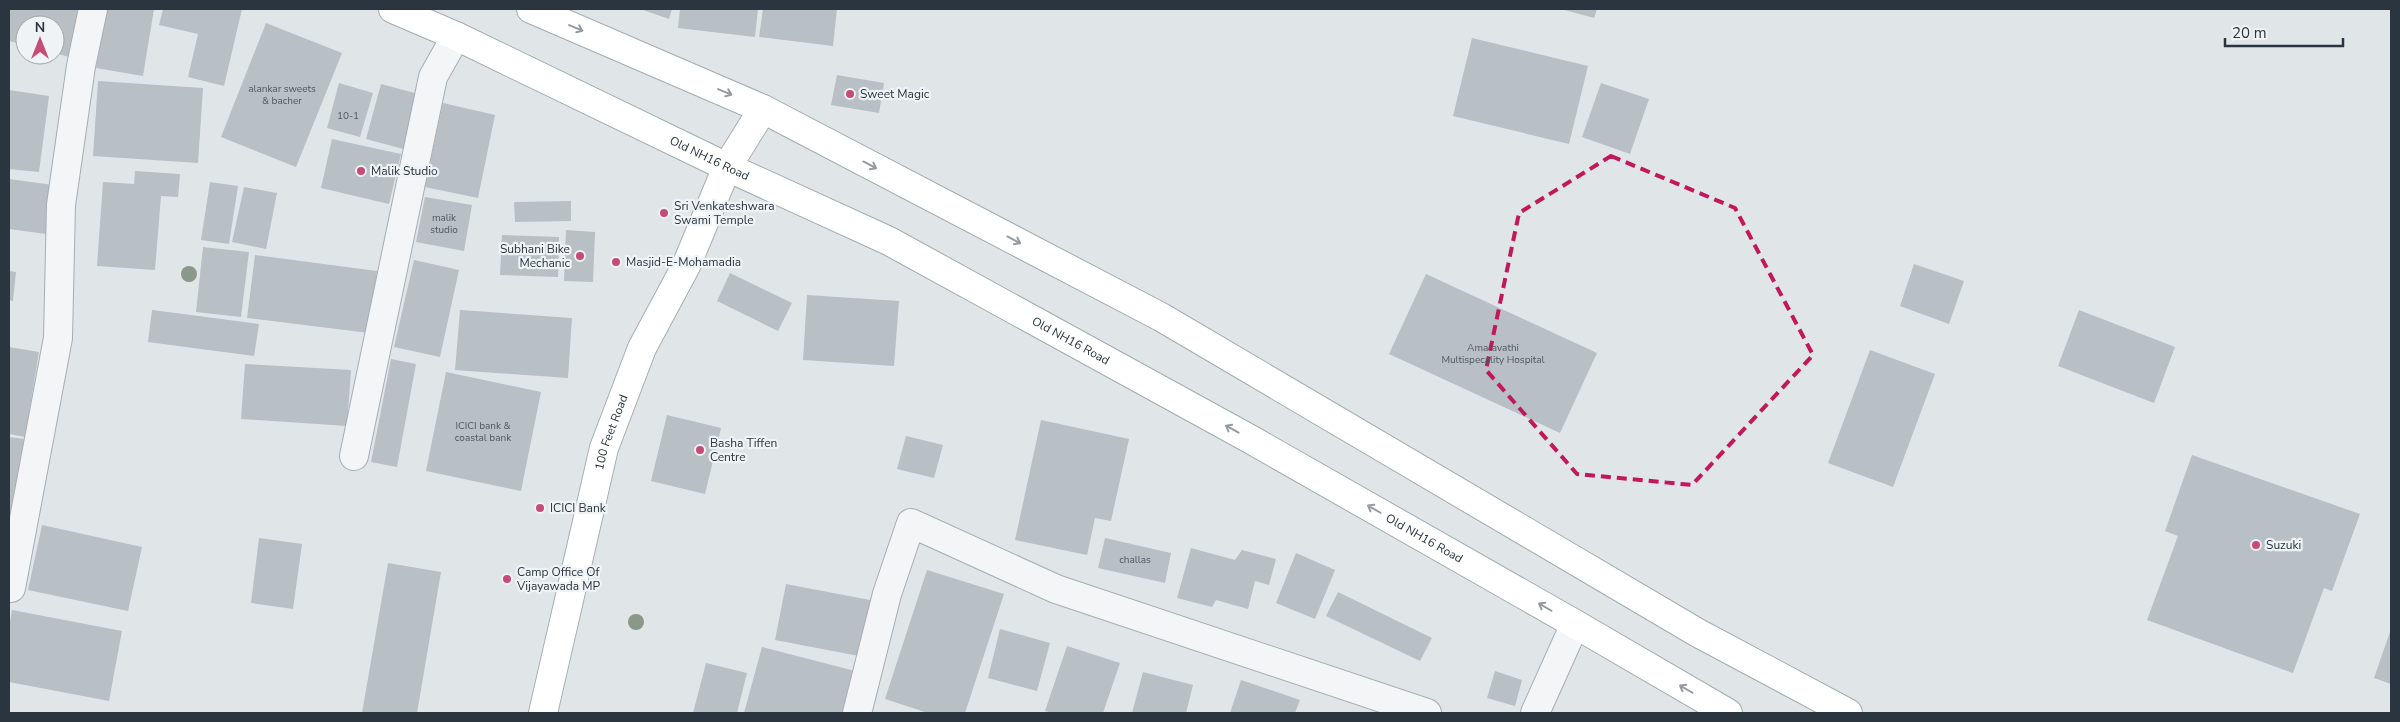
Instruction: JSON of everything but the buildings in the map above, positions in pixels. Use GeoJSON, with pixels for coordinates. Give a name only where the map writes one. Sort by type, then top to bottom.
{"type":"FeatureCollection","features":[{"type":"Feature","properties":{"kind":"main road","name":"Old NH16 Road"},"geometry":{"type":"LineString","coordinates":[[393,9],[456,36],[727,167],[897,246],[1250,439],[1728,713]]}},
{"type":"Feature","properties":{"kind":"main road"},"geometry":{"type":"LineString","coordinates":[[531,9],[763,109],[1161,317],[1698,633],[1848,713]]}},
{"type":"Feature","properties":{"kind":"main road","name":"100 Feet Road"},"geometry":{"type":"LineString","coordinates":[[544,713],[604,448],[642,348],[686,266],[727,167],[763,109]]}},
{"type":"Feature","properties":{"kind":"street"},"geometry":{"type":"LineString","coordinates":[[11,588],[58,338],[61,205],[81,66],[93,9]]}},
{"type":"Feature","properties":{"kind":"street"},"geometry":{"type":"LineString","coordinates":[[354,456],[433,77],[456,36]]}},
{"type":"Feature","properties":{"kind":"street"},"geometry":{"type":"LineString","coordinates":[[857,713],[887,594],[911,523],[1056,589],[1427,713]]}},
{"type":"Feature","properties":{"kind":"street"},"geometry":{"type":"LineString","coordinates":[[1535,713],[1575,624]]}},
{"type":"Feature","properties":{"kind":"highlighted area"},"geometry":{"type":"Polygon","coordinates":[[[1611,156],[1735,208],[1813,355],[1692,485],[1577,474],[1486,370],[1519,213],[1611,156]]]}},
{"type":"Feature","properties":{"kind":"place","name":"Sweet Magic"},"geometry":{"type":"Point","coordinates":[850,94]}},
{"type":"Feature","properties":{"kind":"place","name":"Malik Studio"},"geometry":{"type":"Point","coordinates":[361,171]}},
{"type":"Feature","properties":{"kind":"place","name":"Sri Venkateshwara Swami Temple"},"geometry":{"type":"Point","coordinates":[664,213]}},
{"type":"Feature","properties":{"kind":"place","name":"Subhani Bike Mechanic"},"geometry":{"type":"Point","coordinates":[580,256]}},
{"type":"Feature","properties":{"kind":"place","name":"Masjid-E-Mohamadia"},"geometry":{"type":"Point","coordinates":[616,262]}},
{"type":"Feature","properties":{"kind":"place","name":"Basha Tiffen Centre"},"geometry":{"type":"Point","coordinates":[700,450]}},
{"type":"Feature","properties":{"kind":"place","name":"ICICI Bank"},"geometry":{"type":"Point","coordinates":[540,508]}},
{"type":"Feature","properties":{"kind":"place","name":"Suzuki"},"geometry":{"type":"Point","coordinates":[2256,545]}},
{"type":"Feature","properties":{"kind":"place","name":"Camp Office Of Vijayawada MP"},"geometry":{"type":"Point","coordinates":[507,579]}}]}
